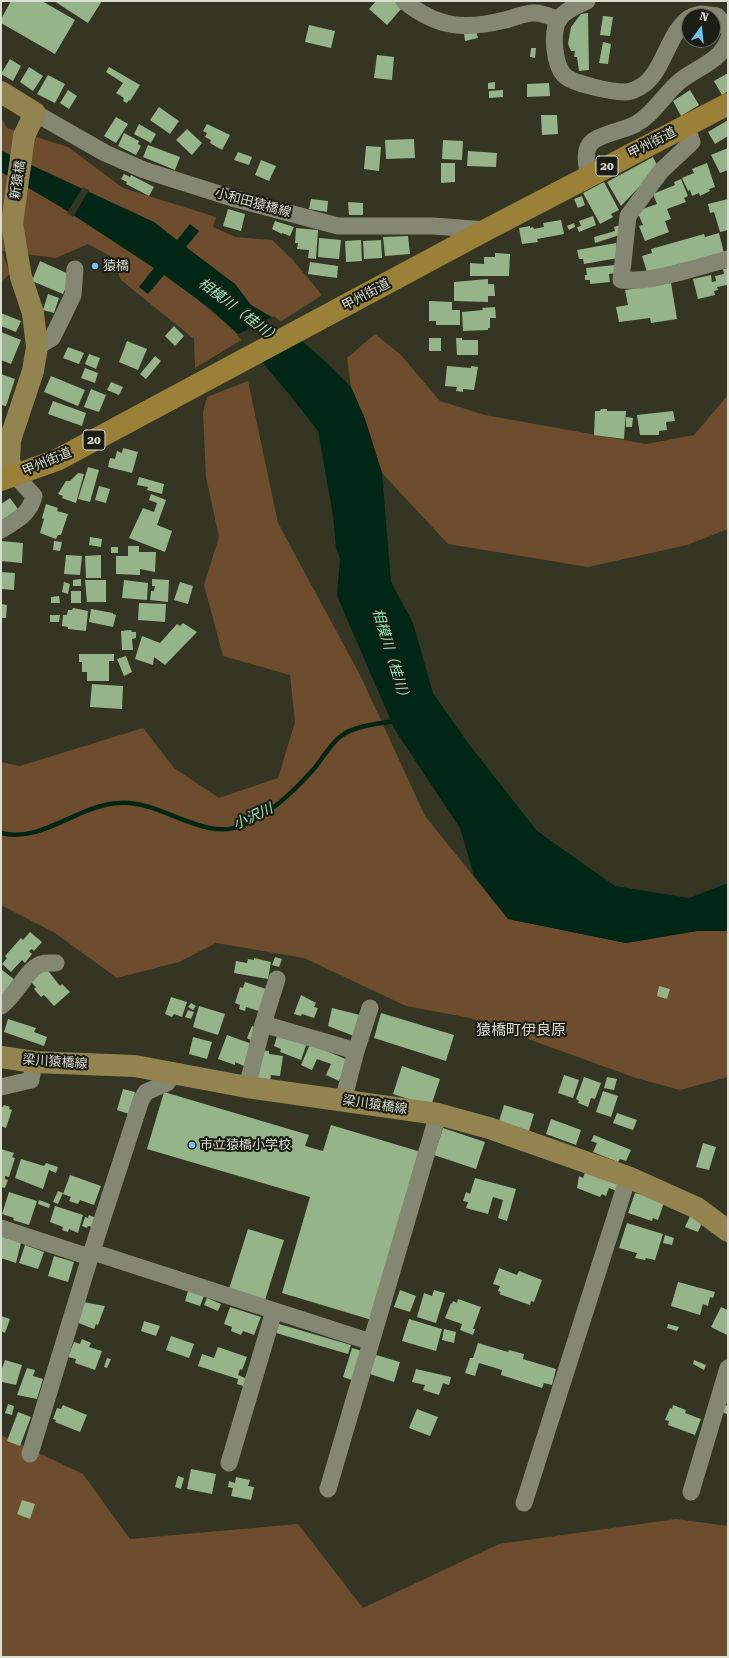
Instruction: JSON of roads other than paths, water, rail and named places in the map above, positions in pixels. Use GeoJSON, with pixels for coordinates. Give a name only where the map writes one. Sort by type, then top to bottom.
{"type":"FeatureCollection","features":[{"type":"Feature","properties":{"kind":"highway","name":"甲州街道"},"geometry":{"type":"LineString","coordinates":[[8,478],[57,460],[170,398],[486,230],[728,104]]}},
{"type":"Feature","properties":{"kind":"main road","name":"小和田猿橋線"},"geometry":{"type":"LineString","coordinates":[[1,92],[35,113]]}},
{"type":"Feature","properties":{"kind":"main road","name":"新猿橋"},"geometry":{"type":"LineString","coordinates":[[35,113],[24,136],[12,224],[21,277],[33,313],[37,347]]}},
{"type":"Feature","properties":{"kind":"main road"},"geometry":{"type":"LineString","coordinates":[[8,478],[10,440],[33,371],[37,347]]}},
{"type":"Feature","properties":{"kind":"main road","name":"梁川猿橋線"},"geometry":{"type":"LineString","coordinates":[[1,1058],[34,1062],[135,1066],[247,1087],[438,1114],[489,1128],[628,1177],[696,1208],[728,1231]]}},
{"type":"Feature","properties":{"kind":"street"},"geometry":{"type":"LineString","coordinates":[[404,1],[422,14],[439,22],[463,27],[489,24],[534,12],[559,20]]}},
{"type":"Feature","properties":{"kind":"street"},"geometry":{"type":"LineString","coordinates":[[587,1],[565,13],[559,20],[555,34],[555,49],[558,64],[564,75],[570,80],[625,92],[636,89],[648,80],[681,26]]}},
{"type":"Feature","properties":{"kind":"street"},"geometry":{"type":"LineString","coordinates":[[721,21],[728,29]]}},
{"type":"Feature","properties":{"kind":"street"},"geometry":{"type":"LineString","coordinates":[[589,176],[586,164],[587,151],[593,141],[646,118],[679,82],[722,52],[728,40]]}},
{"type":"Feature","properties":{"kind":"street","name":"小和田猿橋線"},"geometry":{"type":"LineString","coordinates":[[35,113],[105,153],[144,170],[232,198],[338,226],[434,226],[486,230]]}},
{"type":"Feature","properties":{"kind":"street"},"geometry":{"type":"LineString","coordinates":[[686,126],[692,142],[661,171],[628,216],[621,280],[632,281],[658,276],[728,259]]}},
{"type":"Feature","properties":{"kind":"street"},"geometry":{"type":"LineString","coordinates":[[37,347],[52,338],[62,318],[73,295],[75,269]]}},
{"type":"Feature","properties":{"kind":"street"},"geometry":{"type":"LineString","coordinates":[[1,530],[24,515],[32,505],[34,496],[8,478]]}},
{"type":"Feature","properties":{"kind":"street"},"geometry":{"type":"LineString","coordinates":[[1,1006],[16,992],[35,966],[43,963],[56,962]]}},
{"type":"Feature","properties":{"kind":"street"},"geometry":{"type":"LineString","coordinates":[[247,1087],[263,1024],[277,979]]}},
{"type":"Feature","properties":{"kind":"street"},"geometry":{"type":"LineString","coordinates":[[343,1101],[356,1051],[370,1008]]}},
{"type":"Feature","properties":{"kind":"street"},"geometry":{"type":"LineString","coordinates":[[263,1024],[356,1051]]}},
{"type":"Feature","properties":{"kind":"street"},"geometry":{"type":"LineString","coordinates":[[1,1087],[31,1080],[34,1062]]}},
{"type":"Feature","properties":{"kind":"street"},"geometry":{"type":"LineString","coordinates":[[30,1454],[141,1100],[146,1092],[167,1083],[174,1073]]}},
{"type":"Feature","properties":{"kind":"street"},"geometry":{"type":"LineString","coordinates":[[328,1489],[438,1114]]}},
{"type":"Feature","properties":{"kind":"street"},"geometry":{"type":"LineString","coordinates":[[524,1503],[628,1177]]}},
{"type":"Feature","properties":{"kind":"street"},"geometry":{"type":"LineString","coordinates":[[1,1228],[83,1254],[92,1254],[371,1342]]}},
{"type":"Feature","properties":{"kind":"street"},"geometry":{"type":"LineString","coordinates":[[229,1463],[274,1311]]}},
{"type":"Feature","properties":{"kind":"street"},"geometry":{"type":"LineString","coordinates":[[691,1492],[728,1368]]}},
{"type":"Feature","properties":{"kind":"water","name":"相模川（桂川）"},"geometry":{"type":"Polygon","coordinates":[[[1,151],[154,222],[177,240],[190,224],[199,231],[186,247],[235,284],[251,305],[280,322],[325,361],[351,387],[365,419],[382,473],[391,582],[413,623],[433,693],[468,743],[537,831],[615,886],[689,898],[728,883],[728,931],[697,931],[626,943],[508,919],[474,876],[460,828],[395,730],[337,596],[340,559],[336,548],[333,515],[318,431],[239,335],[211,309],[164,275],[148,294],[139,287],[154,268],[61,207],[1,172],[1,151]]]}},
{"type":"Feature","properties":{"kind":"waterway","name":"小沢川"},"geometry":{"type":"LineString","coordinates":[[1,833],[16,835],[31,833],[89,810],[104,805],[119,803],[150,807],[196,825],[211,828],[226,829],[241,826],[261,816],[280,803],[312,771],[341,736],[360,727],[396,721]]}},
{"type":"Feature","properties":{"kind":"place","name":"猿橋"},"geometry":{"type":"Point","coordinates":[95,266]}},
{"type":"Feature","properties":{"kind":"place","name":"市立猿橋小学校"},"geometry":{"type":"Point","coordinates":[192,1145]}},
{"type":"Feature","properties":{"kind":"district","name":"猿橋町伊良原"},"geometry":{"type":"Point","coordinates":[521,1031]}}]}
